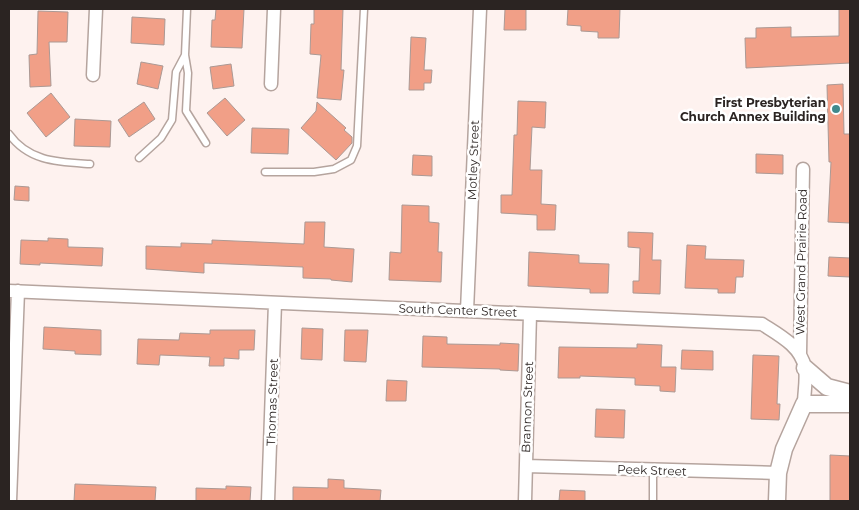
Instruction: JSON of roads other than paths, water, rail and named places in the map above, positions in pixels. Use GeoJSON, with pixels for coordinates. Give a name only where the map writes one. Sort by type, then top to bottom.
{"type":"FeatureCollection","features":[{"type":"Feature","properties":{"kind":"street"},"geometry":{"type":"LineString","coordinates":[[93,75],[96,9]]}},
{"type":"Feature","properties":{"kind":"street"},"geometry":{"type":"LineString","coordinates":[[271,84],[274,9]]}},
{"type":"Feature","properties":{"kind":"street","name":"Motley Street"},"geometry":{"type":"LineString","coordinates":[[467,311],[480,9]]}},
{"type":"Feature","properties":{"kind":"street","name":"West Grand Prairie Road"},"geometry":{"type":"LineString","coordinates":[[802,362],[803,169]]}},
{"type":"Feature","properties":{"kind":"street"},"geometry":{"type":"LineString","coordinates":[[10,501],[13,291]]}},
{"type":"Feature","properties":{"kind":"street","name":"South Center Street"},"geometry":{"type":"LineString","coordinates":[[13,291],[762,324],[788,341],[802,362]]}},
{"type":"Feature","properties":{"kind":"street","name":"Thomas Street"},"geometry":{"type":"LineString","coordinates":[[268,501],[275,302]]}},
{"type":"Feature","properties":{"kind":"street","name":"Brannon Street"},"geometry":{"type":"LineString","coordinates":[[525,501],[530,314]]}},
{"type":"Feature","properties":{"kind":"street"},"geometry":{"type":"LineString","coordinates":[[802,362],[827,388],[850,393]]}},
{"type":"Feature","properties":{"kind":"street"},"geometry":{"type":"LineString","coordinates":[[777,501],[778,473],[784,449],[804,404],[802,362]]}},
{"type":"Feature","properties":{"kind":"street"},"geometry":{"type":"LineString","coordinates":[[804,404],[850,404]]}},
{"type":"Feature","properties":{"kind":"street","name":"Peek Street"},"geometry":{"type":"LineString","coordinates":[[526,466],[778,473]]}},
{"type":"Feature","properties":{"kind":"lane"},"geometry":{"type":"LineString","coordinates":[[187,9],[185,55],[188,74],[186,111],[206,142]]}},
{"type":"Feature","properties":{"kind":"lane"},"geometry":{"type":"LineString","coordinates":[[265,172],[314,172],[334,169],[351,160],[357,146],[364,9]]}},
{"type":"Feature","properties":{"kind":"lane"},"geometry":{"type":"LineString","coordinates":[[139,158],[161,138],[172,120],[176,72],[185,55]]}},
{"type":"Feature","properties":{"kind":"lane"},"geometry":{"type":"LineString","coordinates":[[9,134],[16,144],[32,154],[56,162],[90,164]]}},
{"type":"Feature","properties":{"kind":"lane"},"geometry":{"type":"LineString","coordinates":[[653,470],[653,501]]}},
{"type":"Feature","properties":{"kind":"place","name":"First Presbyterian Church Annex Building"},"geometry":{"type":"Point","coordinates":[836,109]}}]}
